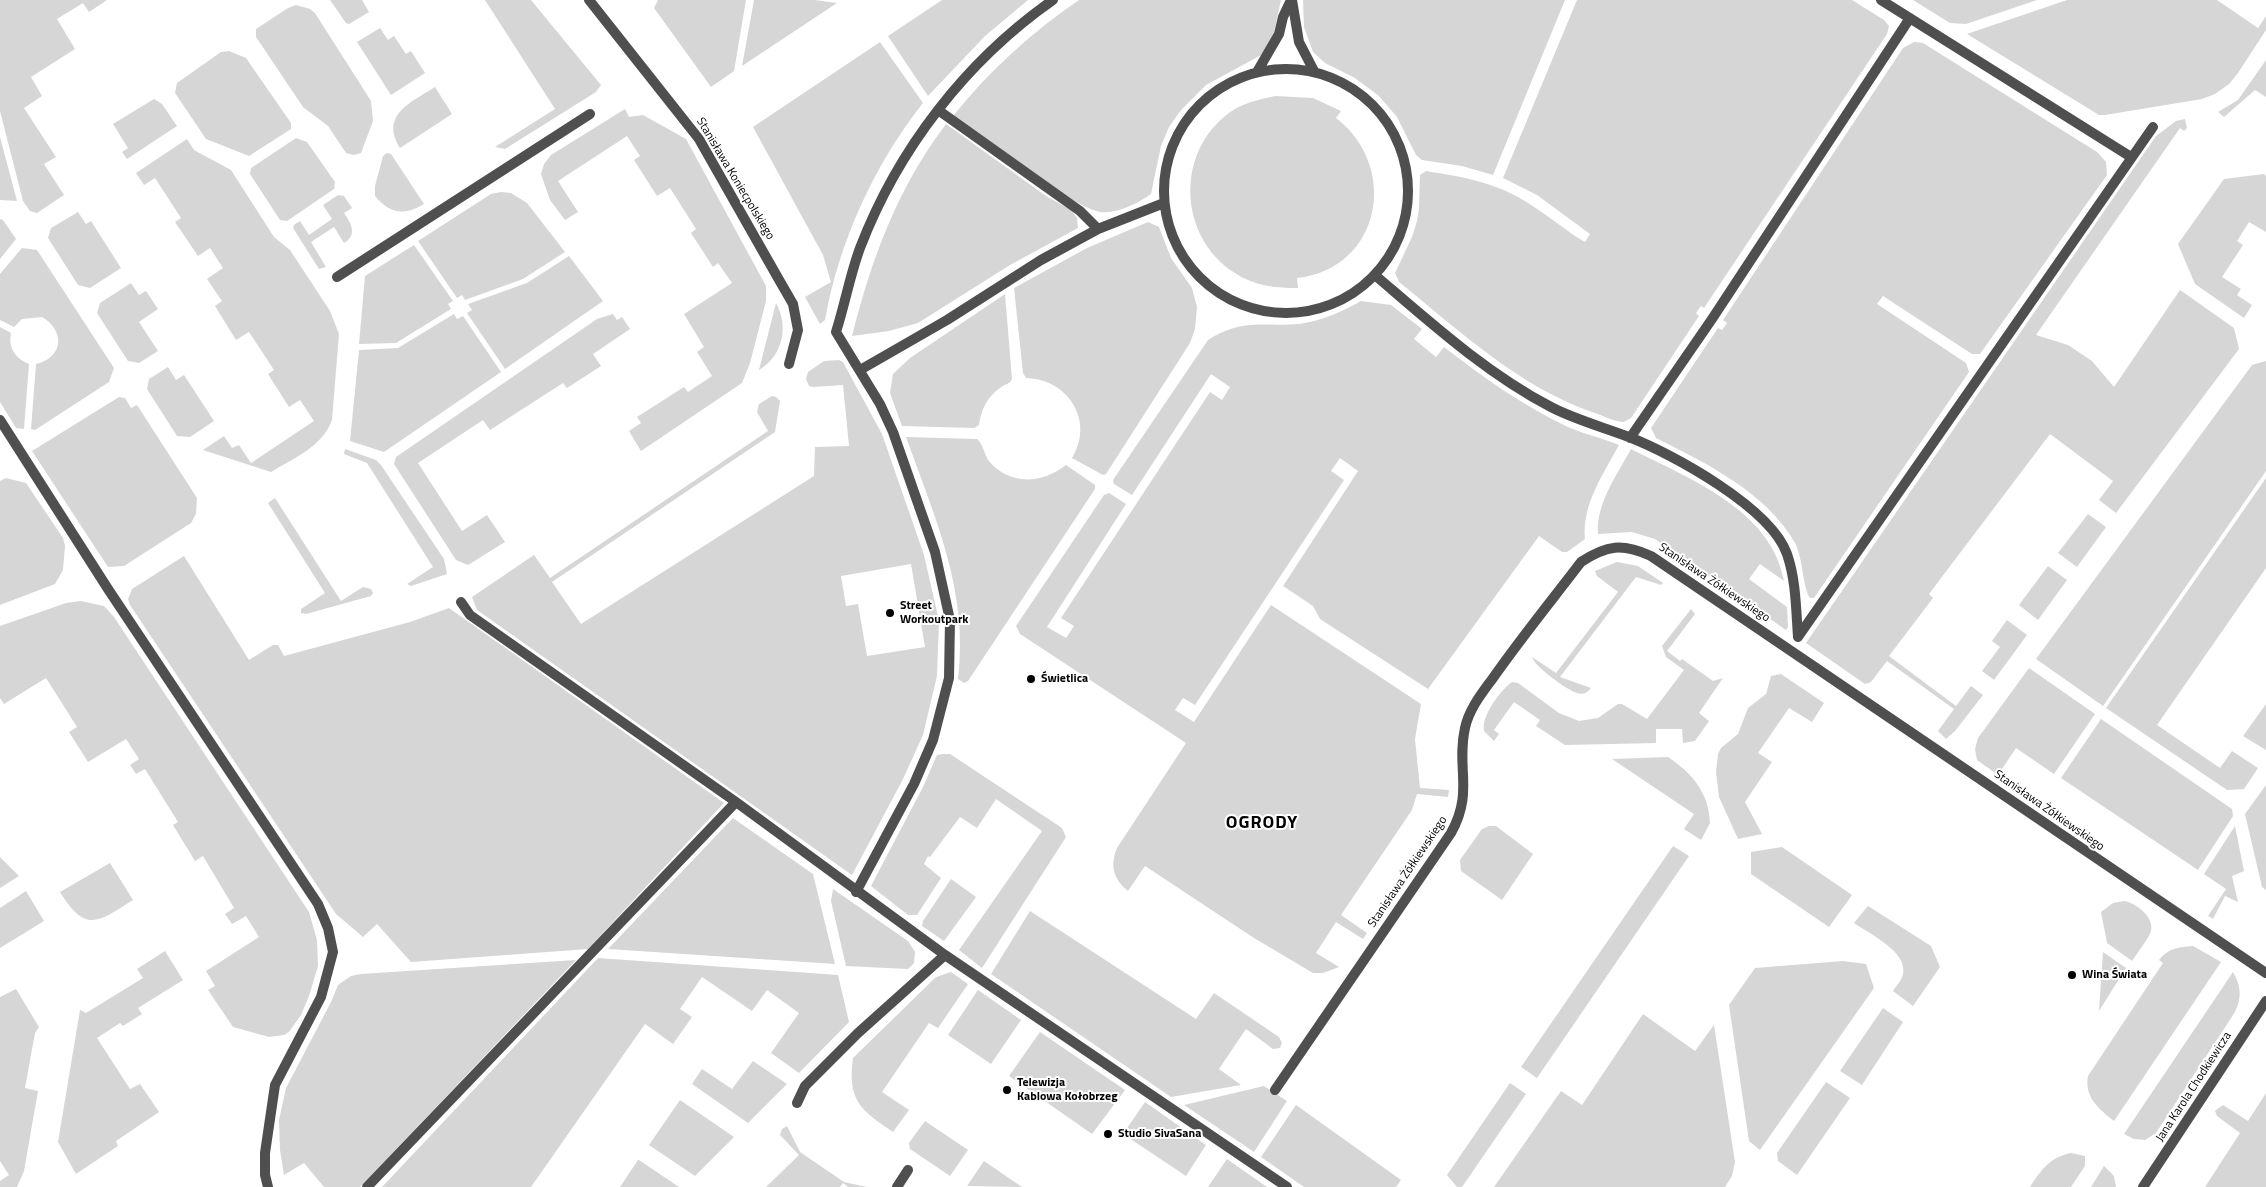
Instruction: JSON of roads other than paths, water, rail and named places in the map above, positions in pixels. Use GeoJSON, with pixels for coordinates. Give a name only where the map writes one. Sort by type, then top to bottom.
{"type":"FeatureCollection","features":[{"type":"Feature","properties":{"kind":"street","name":"Stanisława Koniecpolskiego"},"geometry":{"type":"LineString","coordinates":[[589,0],[699,139],[793,304],[798,330],[789,364]]}},
{"type":"Feature","properties":{"kind":"street"},"geometry":{"type":"LineString","coordinates":[[856,892],[914,784],[933,740],[949,678],[950,620],[935,552],[893,432],[880,404],[836,332],[860,248],[886,190],[918,136],[938,110],[1004,39],[1053,0]]}},
{"type":"Feature","properties":{"kind":"street"},"geometry":{"type":"LineString","coordinates":[[1291,0],[1299,42],[1314,71]]}},
{"type":"Feature","properties":{"kind":"street"},"geometry":{"type":"LineString","coordinates":[[1256,72],[1272,48],[1291,0]]}},
{"type":"Feature","properties":{"kind":"street"},"geometry":{"type":"LineString","coordinates":[[1881,0],[2131,157]]}},
{"type":"Feature","properties":{"kind":"street"},"geometry":{"type":"LineString","coordinates":[[1630,438],[1712,319],[1910,18]]}},
{"type":"Feature","properties":{"kind":"street"},"geometry":{"type":"LineString","coordinates":[[1285,68],[1314,71],[1336,78],[1353,87],[1382,115],[1394,133],[1405,163],[1409,192],[1407,215],[1400,238],[1376,276],[1359,290],[1337,303],[1315,312],[1291,314],[1260,312],[1237,304],[1215,290],[1194,273],[1180,254],[1170,230],[1164,203],[1165,182],[1170,154],[1184,124],[1202,102],[1226,83],[1256,72],[1285,68]]}},
{"type":"Feature","properties":{"kind":"street"},"geometry":{"type":"LineString","coordinates":[[938,110],[1080,211],[1098,230]]}},
{"type":"Feature","properties":{"kind":"street"},"geometry":{"type":"LineString","coordinates":[[337,277],[590,114]]}},
{"type":"Feature","properties":{"kind":"street"},"geometry":{"type":"LineString","coordinates":[[1376,276],[1448,336],[1526,393],[1574,418],[1630,438],[1671,457],[1717,484],[1754,512],[1774,531],[1787,552],[1793,575],[1798,636],[2153,127]]}},
{"type":"Feature","properties":{"kind":"street"},"geometry":{"type":"LineString","coordinates":[[860,370],[947,320],[1032,265],[1098,230],[1164,203]]}},
{"type":"Feature","properties":{"kind":"street"},"geometry":{"type":"LineString","coordinates":[[0,420],[108,589],[318,904],[328,928],[333,952],[321,997],[275,1085],[265,1153],[264,1175],[268,1187]]}},
{"type":"Feature","properties":{"kind":"street","name":"Stanisława Żółkiewskiego"},"geometry":{"type":"LineString","coordinates":[[1275,1090],[1446,841],[1461,816],[1464,788],[1465,727],[1476,702],[1506,659],[1581,562],[1596,552],[1616,546],[1635,549],[1651,556],[2266,973]]}},
{"type":"Feature","properties":{"kind":"street"},"geometry":{"type":"LineString","coordinates":[[461,602],[470,614],[736,802],[856,892],[945,955],[1287,1187]]}},
{"type":"Feature","properties":{"kind":"street"},"geometry":{"type":"LineString","coordinates":[[367,1187],[736,802]]}},
{"type":"Feature","properties":{"kind":"street"},"geometry":{"type":"LineString","coordinates":[[797,1103],[805,1086],[858,1032],[945,955]]}},
{"type":"Feature","properties":{"kind":"street","name":"Jana Karola Chodkiewicza"},"geometry":{"type":"LineString","coordinates":[[2143,1187],[2266,1001]]}},
{"type":"Feature","properties":{"kind":"street"},"geometry":{"type":"LineString","coordinates":[[896,1187],[908,1170]]}},
{"type":"Feature","properties":{"kind":"place","name":"Street Workoutpark"},"geometry":{"type":"Point","coordinates":[890,613]}},
{"type":"Feature","properties":{"kind":"place","name":"Świetlica"},"geometry":{"type":"Point","coordinates":[1031,679]}},
{"type":"Feature","properties":{"kind":"place","name":"Wina Świata"},"geometry":{"type":"Point","coordinates":[2072,975]}},
{"type":"Feature","properties":{"kind":"place","name":"Telewizja Kablowa Kołobrzeg"},"geometry":{"type":"Point","coordinates":[1007,1090]}},
{"type":"Feature","properties":{"kind":"place","name":"Studio SivaSana"},"geometry":{"type":"Point","coordinates":[1108,1134]}},
{"type":"Feature","properties":{"kind":"district","name":"OGRODY"},"geometry":{"type":"Point","coordinates":[1262,824]}}]}
